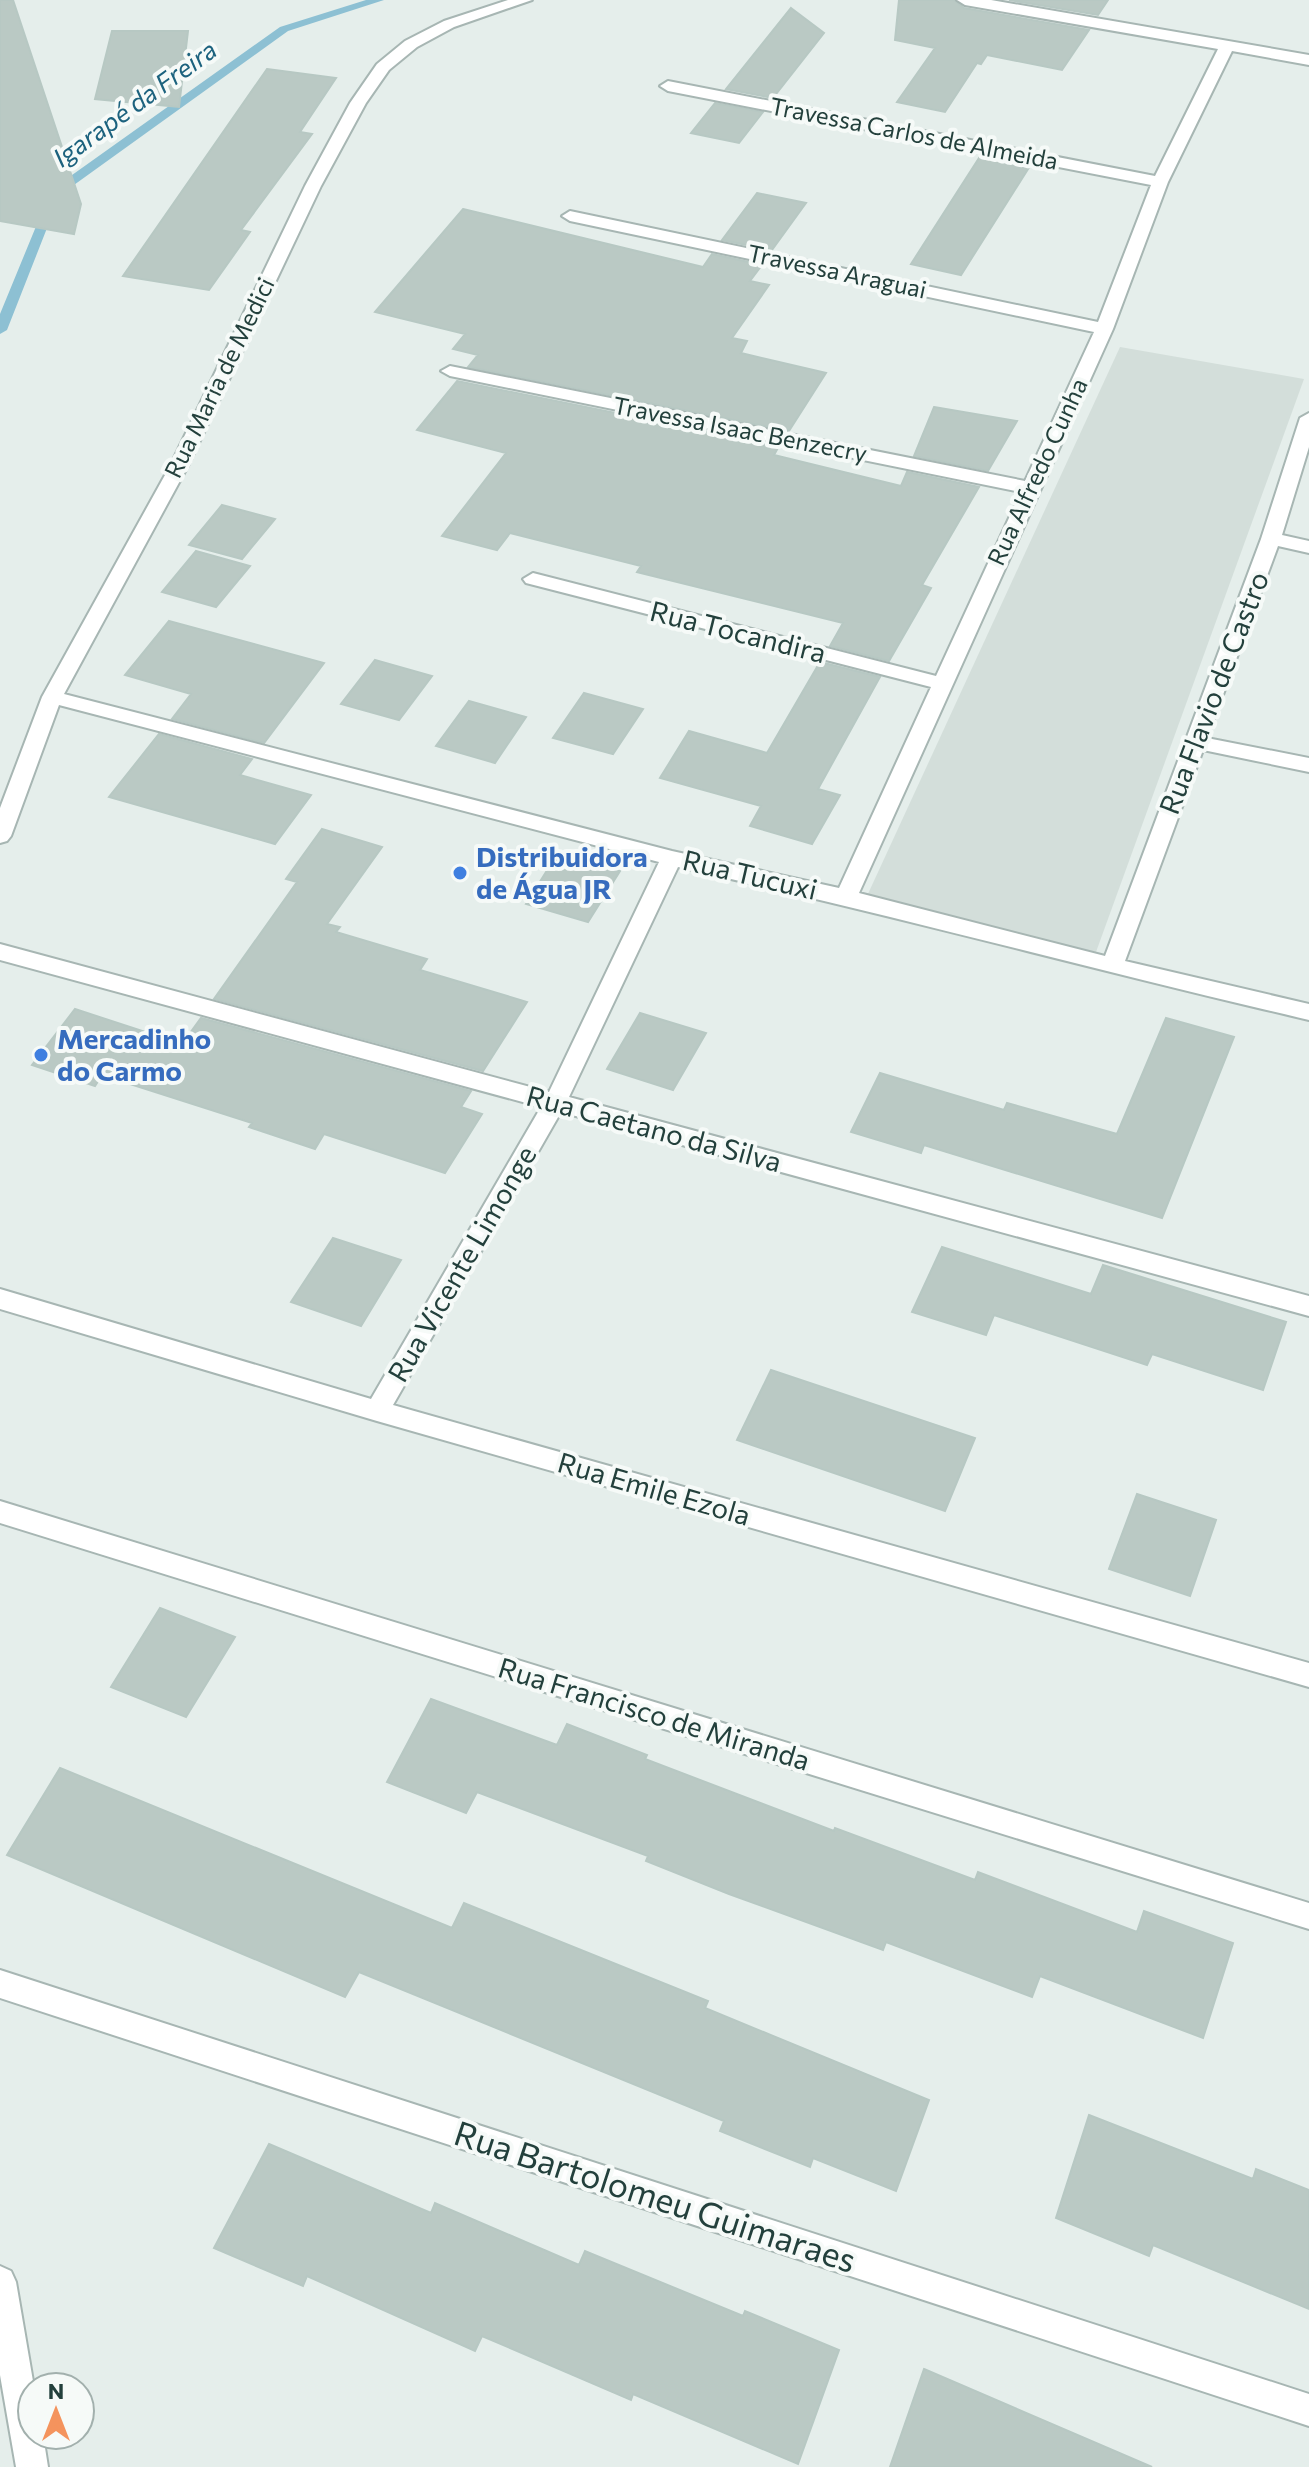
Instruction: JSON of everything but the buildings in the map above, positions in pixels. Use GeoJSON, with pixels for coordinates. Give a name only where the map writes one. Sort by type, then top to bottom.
{"type":"FeatureCollection","features":[{"type":"Feature","properties":{"kind":"street","name":"Rua Maria de Medici"},"geometry":{"type":"LineString","coordinates":[[0,836],[52,697],[179,466],[313,186],[358,103],[383,67],[411,44],[449,24],[524,0]]}},
{"type":"Feature","properties":{"kind":"street"},"geometry":{"type":"LineString","coordinates":[[965,0],[1309,60]]}},
{"type":"Feature","properties":{"kind":"street","name":"Rua Alfredo Cunha"},"geometry":{"type":"LineString","coordinates":[[846,897],[1104,329],[1160,182],[1227,46]]}},
{"type":"Feature","properties":{"kind":"street","name":"Travessa Carlos de Almeida"},"geometry":{"type":"LineString","coordinates":[[668,86],[1160,182]]}},
{"type":"Feature","properties":{"kind":"street","name":"Travessa Araguai"},"geometry":{"type":"LineString","coordinates":[[570,216],[1104,329]]}},
{"type":"Feature","properties":{"kind":"street","name":"Travessa Isaac Benzecry"},"geometry":{"type":"LineString","coordinates":[[450,371],[1030,488]]}},
{"type":"Feature","properties":{"kind":"street","name":"Rua Flavio de Castro"},"geometry":{"type":"LineString","coordinates":[[1112,966],[1271,539],[1309,418]]}},
{"type":"Feature","properties":{"kind":"street"},"geometry":{"type":"LineString","coordinates":[[1271,539],[1309,547]]}},
{"type":"Feature","properties":{"kind":"street","name":"Rua Tocandira"},"geometry":{"type":"LineString","coordinates":[[533,579],[943,684]]}},
{"type":"Feature","properties":{"kind":"street","name":"Rua Tucuxi"},"geometry":{"type":"LineString","coordinates":[[52,697],[672,858],[846,897],[1112,966],[1309,1012]]}},
{"type":"Feature","properties":{"kind":"street"},"geometry":{"type":"LineString","coordinates":[[1195,742],[1309,765]]}},
{"type":"Feature","properties":{"kind":"street","name":"Rua Vicente Limonge"},"geometry":{"type":"LineString","coordinates":[[377,1411],[555,1103],[672,858]]}},
{"type":"Feature","properties":{"kind":"street","name":"Rua Caetano da Silva"},"geometry":{"type":"LineString","coordinates":[[0,952],[1309,1306]]}},
{"type":"Feature","properties":{"kind":"street","name":"Rua Emile Ezola"},"geometry":{"type":"LineString","coordinates":[[0,1299],[377,1411],[1309,1675]]}},
{"type":"Feature","properties":{"kind":"street","name":"Rua Francisco de Miranda"},"geometry":{"type":"LineString","coordinates":[[0,1512],[1309,1916]]}},
{"type":"Feature","properties":{"kind":"street","name":"Rua Bartolomeu Guimaraes"},"geometry":{"type":"LineString","coordinates":[[0,1984],[1309,2410]]}},
{"type":"Feature","properties":{"kind":"street"},"geometry":{"type":"LineString","coordinates":[[0,2282],[32,2467]]}},
{"type":"Feature","properties":{"kind":"shaded area"},"geometry":{"type":"Polygon","coordinates":[[[1120,347],[1304,379],[1096,952],[867,896],[1120,347]]]}},
{"type":"Feature","properties":{"kind":"waterway","name":"Igarapé da Freira"},"geometry":{"type":"LineString","coordinates":[[0,330],[55,193],[284,29],[378,0]]}},
{"type":"Feature","properties":{"kind":"place","name":"Distribuidora de Água JR"},"geometry":{"type":"Point","coordinates":[460,873]}},
{"type":"Feature","properties":{"kind":"place","name":"Mercadinho do Carmo"},"geometry":{"type":"Point","coordinates":[41,1055]}}]}
